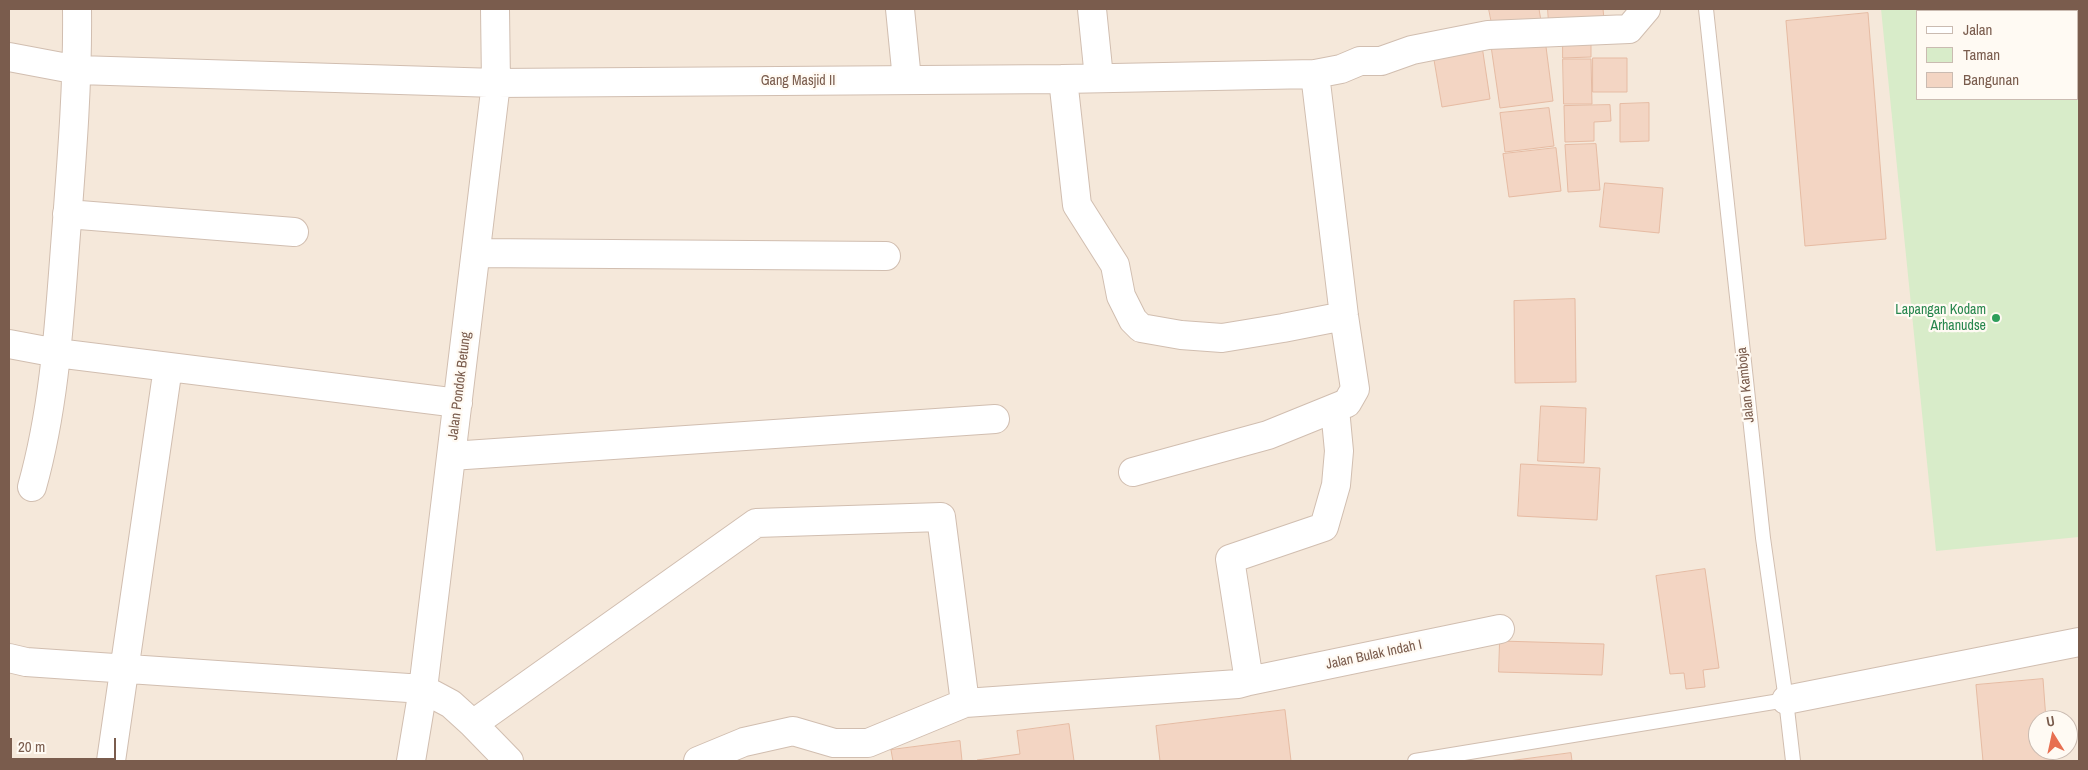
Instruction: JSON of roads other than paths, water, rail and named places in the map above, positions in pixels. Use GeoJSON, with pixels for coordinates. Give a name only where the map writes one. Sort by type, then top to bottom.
{"type":"FeatureCollection","features":[{"type":"Feature","properties":{"kind":"street"},"geometry":{"type":"LineString","coordinates":[[32,487],[46,426],[57,353],[78,70],[77,9]]}},
{"type":"Feature","properties":{"kind":"street","name":"Jalan Pondok Betung"},"geometry":{"type":"LineString","coordinates":[[411,761],[423,689],[496,84],[495,9]]}},
{"type":"Feature","properties":{"kind":"street"},"geometry":{"type":"LineString","coordinates":[[900,9],[907,80]]}},
{"type":"Feature","properties":{"kind":"street"},"geometry":{"type":"LineString","coordinates":[[1092,9],[1099,78]]}},
{"type":"Feature","properties":{"kind":"street","name":"Gang Masjid II"},"geometry":{"type":"LineString","coordinates":[[9,57],[78,70],[496,84],[1063,79],[1315,74],[1341,69],[1360,61],[1381,61],[1412,50],[1488,35],[1635,22]]}},
{"type":"Feature","properties":{"kind":"street"},"geometry":{"type":"LineString","coordinates":[[1133,472],[1268,434],[1335,409],[1347,403],[1355,389],[1344,316],[1315,74]]}},
{"type":"Feature","properties":{"kind":"street"},"geometry":{"type":"LineString","coordinates":[[1063,79],[1077,205],[1115,265],[1121,296],[1133,320],[1141,328],[1182,335],[1222,338],[1344,316]]}},
{"type":"Feature","properties":{"kind":"street"},"geometry":{"type":"LineString","coordinates":[[68,214],[294,232]]}},
{"type":"Feature","properties":{"kind":"street"},"geometry":{"type":"LineString","coordinates":[[476,253],[886,256]]}},
{"type":"Feature","properties":{"kind":"street"},"geometry":{"type":"LineString","coordinates":[[9,344],[57,353],[458,403]]}},
{"type":"Feature","properties":{"kind":"street"},"geometry":{"type":"LineString","coordinates":[[111,761],[168,367]]}},
{"type":"Feature","properties":{"kind":"street"},"geometry":{"type":"LineString","coordinates":[[1249,681],[1230,559],[1324,527],[1336,485],[1339,451],[1335,409]]}},
{"type":"Feature","properties":{"kind":"street"},"geometry":{"type":"LineString","coordinates":[[451,456],[995,420]]}},
{"type":"Feature","properties":{"kind":"street"},"geometry":{"type":"LineString","coordinates":[[473,724],[756,523],[941,517],[965,703]]}},
{"type":"Feature","properties":{"kind":"street","name":"Jalan Bulak Indah I"},"geometry":{"type":"LineString","coordinates":[[698,761],[744,742],[793,731],[834,743],[868,743],[965,703],[1238,684],[1500,629]]}},
{"type":"Feature","properties":{"kind":"street"},"geometry":{"type":"LineString","coordinates":[[1786,700],[2079,642]]}},
{"type":"Feature","properties":{"kind":"street"},"geometry":{"type":"LineString","coordinates":[[9,658],[26,662],[423,689],[451,704],[509,761]]}},
{"type":"Feature","properties":{"kind":"lane","name":"Jalan Kamboja"},"geometry":{"type":"LineString","coordinates":[[1706,9],[1763,538],[1793,761]]}},
{"type":"Feature","properties":{"kind":"lane"},"geometry":{"type":"LineString","coordinates":[[1415,761],[1786,700]]}},
{"type":"Feature","properties":{"kind":"place","name":"Lapangan Kodam Arhanudse"},"geometry":{"type":"Point","coordinates":[1996,318]}}]}
